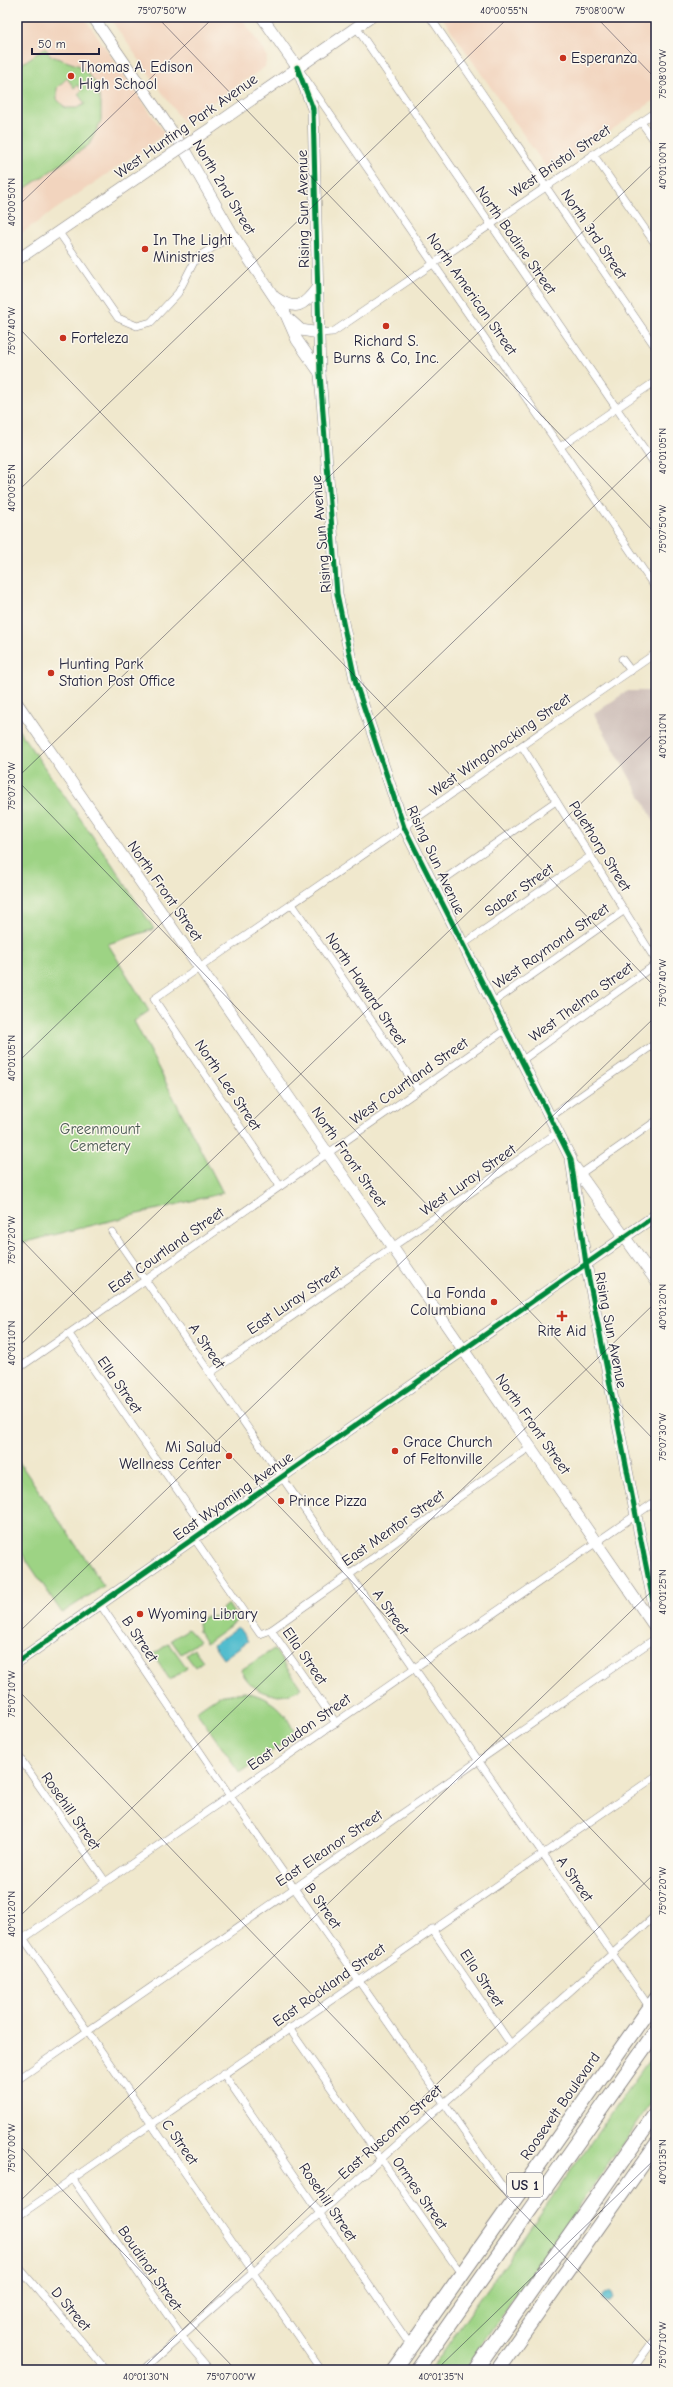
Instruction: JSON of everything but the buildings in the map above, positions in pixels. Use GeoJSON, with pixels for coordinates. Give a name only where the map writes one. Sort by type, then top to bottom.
{"type":"FeatureCollection","features":[{"type":"Feature","properties":{"kind":"highway","name":"Roosevelt Boulevard"},"geometry":{"type":"LineString","coordinates":[[394,2370],[653,2004]]}},
{"type":"Feature","properties":{"kind":"highway","name":"US 1"},"geometry":{"type":"LineString","coordinates":[[417,2370],[656,2031]]}},
{"type":"Feature","properties":{"kind":"highway"},"geometry":{"type":"LineString","coordinates":[[475,2370],[656,2113]]}},
{"type":"Feature","properties":{"kind":"highway"},"geometry":{"type":"LineString","coordinates":[[497,2370],[656,2145]]}},
{"type":"Feature","properties":{"kind":"highway"},"geometry":{"type":"LineString","coordinates":[[564,2243],[628,2185]]}},
{"type":"Feature","properties":{"kind":"highway"},"geometry":{"type":"LineString","coordinates":[[488,2370],[507,2324]]}},
{"type":"Feature","properties":{"kind":"street","name":"North 2nd Street"},"geometry":{"type":"LineString","coordinates":[[92,17],[182,146],[234,235],[286,315],[297,340],[320,374]]}},
{"type":"Feature","properties":{"kind":"street","name":"North American Street"},"geometry":{"type":"LineString","coordinates":[[262,17],[560,447],[656,589]]}},
{"type":"Feature","properties":{"kind":"street","name":"West Hunting Park Avenue"},"geometry":{"type":"LineString","coordinates":[[17,260],[371,17]]}},
{"type":"Feature","properties":{"kind":"street","name":"North 3rd Street"},"geometry":{"type":"LineString","coordinates":[[430,17],[656,348]]}},
{"type":"Feature","properties":{"kind":"street","name":"North Bodine Street"},"geometry":{"type":"LineString","coordinates":[[356,27],[489,224],[656,466]]}},
{"type":"Feature","properties":{"kind":"street","name":"Rising Sun Avenue"},"geometry":{"type":"LineString","coordinates":[[297,67],[313,108],[320,374],[337,594],[356,684],[404,827],[549,1118],[571,1159],[586,1264],[634,1515],[656,1616]]}},
{"type":"Feature","properties":{"kind":"street","name":"West Bristol Street"},"geometry":{"type":"LineString","coordinates":[[319,333],[333,332],[489,224],[656,112]]}},
{"type":"Feature","properties":{"kind":"street"},"geometry":{"type":"LineString","coordinates":[[641,122],[656,142]]}},
{"type":"Feature","properties":{"kind":"street"},"geometry":{"type":"LineString","coordinates":[[593,154],[656,245]]}},
{"type":"Feature","properties":{"kind":"street"},"geometry":{"type":"LineString","coordinates":[[58,231],[118,318],[137,326],[151,322],[178,293],[196,258],[234,235]]}},
{"type":"Feature","properties":{"kind":"street"},"geometry":{"type":"LineString","coordinates":[[274,297],[290,306],[300,306],[308,301],[317,288]]}},
{"type":"Feature","properties":{"kind":"street","name":"North 2nd Street"},"geometry":{"type":"LineString","coordinates":[[286,315],[301,330],[319,333]]}},
{"type":"Feature","properties":{"kind":"street"},"geometry":{"type":"LineString","coordinates":[[560,447],[656,381]]}},
{"type":"Feature","properties":{"kind":"street","name":"West Wingohocking Street"},"geometry":{"type":"LineString","coordinates":[[154,999],[656,653]]}},
{"type":"Feature","properties":{"kind":"street"},"geometry":{"type":"LineString","coordinates":[[622,659],[631,671]]}},
{"type":"Feature","properties":{"kind":"street","name":"North Front Street"},"geometry":{"type":"LineString","coordinates":[[17,703],[656,1629]]}},
{"type":"Feature","properties":{"kind":"street","name":"Palethorp Street"},"geometry":{"type":"LineString","coordinates":[[522,746],[625,910],[656,963]]}},
{"type":"Feature","properties":{"kind":"street"},"geometry":{"type":"LineString","coordinates":[[433,887],[556,801]]}},
{"type":"Feature","properties":{"kind":"street","name":"Saber Street"},"geometry":{"type":"LineString","coordinates":[[462,945],[591,856]]}},
{"type":"Feature","properties":{"kind":"street","name":"North Howard Street"},"geometry":{"type":"LineString","coordinates":[[292,904],[418,1090]]}},
{"type":"Feature","properties":{"kind":"street","name":"West Raymond Street"},"geometry":{"type":"LineString","coordinates":[[492,1003],[625,910]]}},
{"type":"Feature","properties":{"kind":"street","name":"West Thelma Street"},"geometry":{"type":"LineString","coordinates":[[521,1061],[656,963]]}},
{"type":"Feature","properties":{"kind":"street","name":"North Lee Street"},"geometry":{"type":"LineString","coordinates":[[154,999],[280,1186]]}},
{"type":"Feature","properties":{"kind":"street","name":"West Courtland Street"},"geometry":{"type":"LineString","coordinates":[[328,1153],[505,1030]]}},
{"type":"Feature","properties":{"kind":"street"},"geometry":{"type":"LineString","coordinates":[[549,1118],[656,1043]]}},
{"type":"Feature","properties":{"kind":"street"},"geometry":{"type":"LineString","coordinates":[[579,1175],[656,1121]]}},
{"type":"Feature","properties":{"kind":"street","name":"West Luray Street"},"geometry":{"type":"LineString","coordinates":[[393,1248],[557,1133]]}},
{"type":"Feature","properties":{"kind":"street","name":"East Courtland Street"},"geometry":{"type":"LineString","coordinates":[[19,1368],[328,1153]]}},
{"type":"Feature","properties":{"kind":"street"},"geometry":{"type":"LineString","coordinates":[[571,1159],[579,1175],[656,1282]]}},
{"type":"Feature","properties":{"kind":"street","name":"East Wyoming Avenue"},"geometry":{"type":"LineString","coordinates":[[17,1662],[656,1215]]}},
{"type":"Feature","properties":{"kind":"street","name":"A Street"},"geometry":{"type":"LineString","coordinates":[[112,1232],[612,1954],[653,2004]]}},
{"type":"Feature","properties":{"kind":"street","name":"East Luray Street"},"geometry":{"type":"LineString","coordinates":[[210,1373],[393,1248]]}},
{"type":"Feature","properties":{"kind":"street","name":"Ella Street"},"geometry":{"type":"LineString","coordinates":[[69,1334],[205,1530]]}},
{"type":"Feature","properties":{"kind":"street","name":"East Mentor Street"},"geometry":{"type":"LineString","coordinates":[[271,1630],[530,1447]]}},
{"type":"Feature","properties":{"kind":"street","name":"East Loudon Street"},"geometry":{"type":"LineString","coordinates":[[17,1943],[656,1501]]}},
{"type":"Feature","properties":{"kind":"street","name":"Ella Street"},"geometry":{"type":"LineString","coordinates":[[194,1538],[260,1634],[271,1630],[336,1723]]}},
{"type":"Feature","properties":{"kind":"street","name":"B Street"},"geometry":{"type":"LineString","coordinates":[[100,1604],[230,1796],[513,2202]]}},
{"type":"Feature","properties":{"kind":"street","name":"East Eleanor Street"},"geometry":{"type":"LineString","coordinates":[[17,2080],[656,1638]]}},
{"type":"Feature","properties":{"kind":"street","name":"Rosehill Street"},"geometry":{"type":"LineString","coordinates":[[17,1754],[104,1882]]}},
{"type":"Feature","properties":{"kind":"street","name":"East Rockland Street"},"geometry":{"type":"LineString","coordinates":[[17,2216],[656,1776]]}},
{"type":"Feature","properties":{"kind":"street","name":"East Ruscomb Street"},"geometry":{"type":"LineString","coordinates":[[143,2370],[318,2213],[380,2160],[656,1915]]}},
{"type":"Feature","properties":{"kind":"street","name":"C Street"},"geometry":{"type":"LineString","coordinates":[[17,1929],[322,2370]]}},
{"type":"Feature","properties":{"kind":"street","name":"Ella Street"},"geometry":{"type":"LineString","coordinates":[[432,1929],[510,2043]]}},
{"type":"Feature","properties":{"kind":"street","name":"Ormes Street"},"geometry":{"type":"LineString","coordinates":[[289,2028],[462,2275]]}},
{"type":"Feature","properties":{"kind":"street","name":"Rosehill Street"},"geometry":{"type":"LineString","coordinates":[[223,2073],[411,2346]]}},
{"type":"Feature","properties":{"kind":"street","name":"Boudinot Street"},"geometry":{"type":"LineString","coordinates":[[72,2178],[181,2336],[210,2370]]}},
{"type":"Feature","properties":{"kind":"street","name":"D Street"},"geometry":{"type":"LineString","coordinates":[[17,2265],[106,2370]]}},
{"type":"Feature","properties":{"kind":"street"},"geometry":{"type":"LineString","coordinates":[[632,2370],[656,2336]]}},
{"type":"Feature","properties":{"kind":"shaded area","name":"Thomas A. Edison High School"},"geometry":{"type":"Polygon","coordinates":[[[17,17],[84,17],[165,134],[17,236],[17,17]]]}},
{"type":"Feature","properties":{"kind":"shaded area"},"geometry":{"type":"Polygon","coordinates":[[[109,17],[241,17],[267,56],[265,67],[183,122],[109,17]]]}},
{"type":"Feature","properties":{"kind":"shaded area","name":"Esperanza"},"geometry":{"type":"Polygon","coordinates":[[[442,17],[656,17],[656,99],[550,173],[442,17]]]}},
{"type":"Feature","properties":{"kind":"shaded area"},"geometry":{"type":"Polygon","coordinates":[[[627,691],[656,691],[656,824],[594,714],[627,691]]]}},
{"type":"Feature","properties":{"kind":"green space"},"geometry":{"type":"Polygon","coordinates":[[[45,48],[51,56],[80,66],[95,82],[101,103],[101,121],[89,145],[17,194],[17,67],[45,48]],[[67,78],[57,88],[57,99],[65,108],[77,108],[85,104],[78,94],[82,90],[78,85],[74,88],[67,78]]]}},
{"type":"Feature","properties":{"kind":"green space","name":"Greenmount Cemetery"},"geometry":{"type":"Polygon","coordinates":[[[17,728],[112,864],[154,929],[108,944],[149,1011],[134,1021],[223,1193],[17,1244],[17,728]]]}},
{"type":"Feature","properties":{"kind":"green space"},"geometry":{"type":"Polygon","coordinates":[[[17,1459],[104,1586],[62,1613],[17,1546],[17,1459]]]}},
{"type":"Feature","properties":{"kind":"green space"},"geometry":{"type":"Polygon","coordinates":[[[228,1604],[238,1620],[206,1643],[199,1632],[198,1622],[206,1616],[216,1617],[219,1611],[228,1604]]]}},
{"type":"Feature","properties":{"kind":"green space"},"geometry":{"type":"Polygon","coordinates":[[[188,1629],[199,1641],[181,1654],[171,1640],[188,1629]]]}},
{"type":"Feature","properties":{"kind":"green space"},"geometry":{"type":"Polygon","coordinates":[[[169,1643],[187,1668],[170,1680],[153,1655],[169,1643]]]}},
{"type":"Feature","properties":{"kind":"green space"},"geometry":{"type":"Polygon","coordinates":[[[194,1649],[203,1661],[195,1667],[186,1655],[194,1649]]]}},
{"type":"Feature","properties":{"kind":"green space"},"geometry":{"type":"Polygon","coordinates":[[[274,1649],[301,1688],[292,1692],[275,1695],[259,1690],[246,1678],[241,1670],[274,1649]]]}},
{"type":"Feature","properties":{"kind":"green space"},"geometry":{"type":"Polygon","coordinates":[[[244,1692],[261,1697],[276,1706],[292,1726],[295,1735],[240,1773],[196,1711],[218,1696],[244,1692]]]}},
{"type":"Feature","properties":{"kind":"green space"},"geometry":{"type":"Polygon","coordinates":[[[656,2050],[656,2096],[464,2370],[430,2370],[656,2050]]]}},
{"type":"Feature","properties":{"kind":"water"},"geometry":{"type":"Polygon","coordinates":[[[238,1627],[248,1641],[223,1659],[213,1645],[238,1627]]]}},
{"type":"Feature","properties":{"kind":"water"},"geometry":{"type":"Polygon","coordinates":[[[606,2292],[610,2292],[613,2297],[610,2302],[606,2302],[603,2299],[603,2295],[606,2292]]]}},
{"type":"Feature","properties":{"kind":"cycle path"},"geometry":{"type":"LineString","coordinates":[[297,67],[313,109],[320,374],[337,594],[356,684],[404,827],[571,1159],[586,1264],[656,1616]]}},
{"type":"Feature","properties":{"kind":"cycle path"},"geometry":{"type":"LineString","coordinates":[[17,1662],[656,1215]]}},
{"type":"Feature","properties":{"kind":"place","name":"Esperanza"},"geometry":{"type":"Point","coordinates":[563,58]}},
{"type":"Feature","properties":{"kind":"place","name":"Thomas A. Edison High School"},"geometry":{"type":"Point","coordinates":[71,76]}},
{"type":"Feature","properties":{"kind":"place","name":"In The Light Ministries"},"geometry":{"type":"Point","coordinates":[145,249]}},
{"type":"Feature","properties":{"kind":"place","name":"Richard S. Burns & Co, Inc."},"geometry":{"type":"Point","coordinates":[386,326]}},
{"type":"Feature","properties":{"kind":"place","name":"Forteleza"},"geometry":{"type":"Point","coordinates":[63,338]}},
{"type":"Feature","properties":{"kind":"place","name":"Hunting Park Station Post Office"},"geometry":{"type":"Point","coordinates":[51,673]}},
{"type":"Feature","properties":{"kind":"place","name":"La Fonda Columbiana"},"geometry":{"type":"Point","coordinates":[494,1302]}},
{"type":"Feature","properties":{"kind":"place","name":"Rite Aid"},"geometry":{"type":"Point","coordinates":[562,1316]}},
{"type":"Feature","properties":{"kind":"place","name":"Grace Church of Feltonville"},"geometry":{"type":"Point","coordinates":[395,1451]}},
{"type":"Feature","properties":{"kind":"place","name":"Mi Salud Wellness Center"},"geometry":{"type":"Point","coordinates":[229,1456]}},
{"type":"Feature","properties":{"kind":"place","name":"Prince Pizza"},"geometry":{"type":"Point","coordinates":[281,1501]}},
{"type":"Feature","properties":{"kind":"place","name":"Wyoming Library"},"geometry":{"type":"Point","coordinates":[140,1614]}}]}
